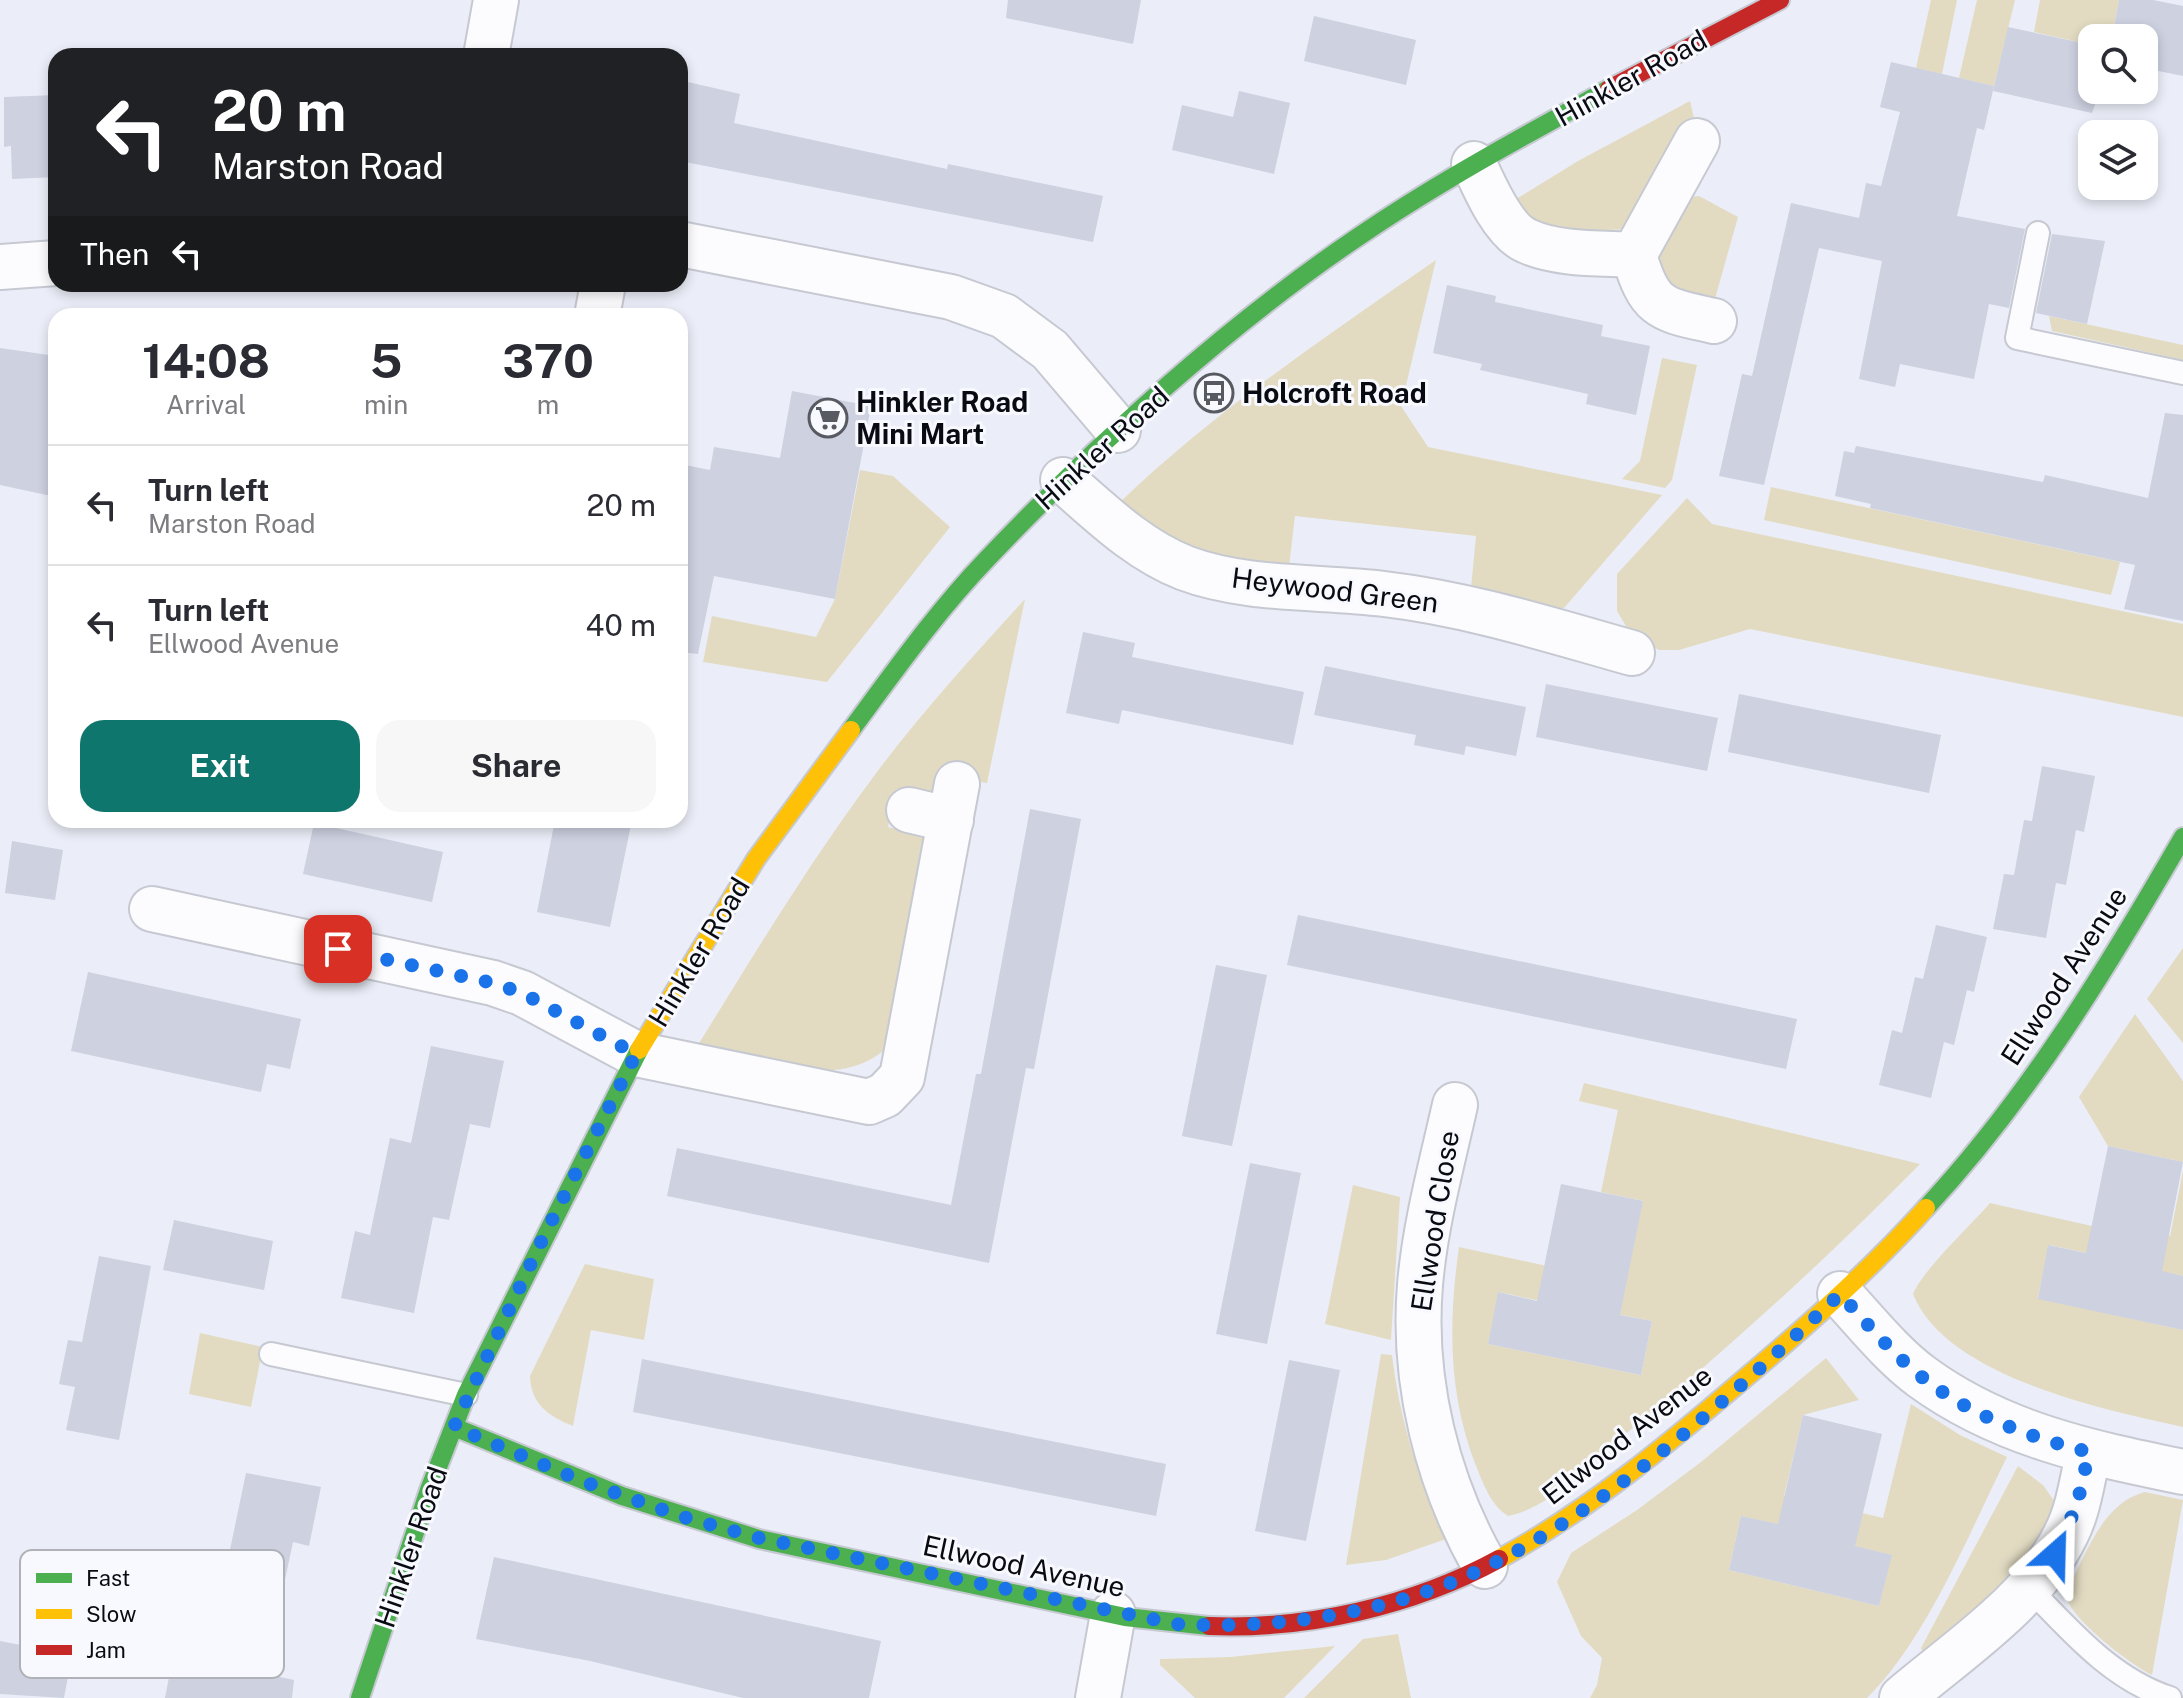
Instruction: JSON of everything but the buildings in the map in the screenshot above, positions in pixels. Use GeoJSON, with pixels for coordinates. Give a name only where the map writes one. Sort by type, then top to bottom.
{"type":"FeatureCollection","features":[{"type":"Feature","properties":{"kind":"street"},"geometry":{"type":"LineString","coordinates":[[487,48],[496,0]]}},
{"type":"Feature","properties":{"kind":"street","name":"Hinkler Road"},"geometry":{"type":"LineString","coordinates":[[360,1698],[466,1395],[636,1054],[756,859],[891,676],[985,560],[1063,480],[1118,430],[1263,307],[1357,237],[1474,164],[1676,51],[1780,0]]}},
{"type":"Feature","properties":{"kind":"street"},"geometry":{"type":"LineString","coordinates":[[1697,141],[1634,255],[1641,282],[1654,302],[1699,326]]}},
{"type":"Feature","properties":{"kind":"street"},"geometry":{"type":"LineString","coordinates":[[1474,164],[1492,203],[1524,241],[1569,251],[1634,255]]}},
{"type":"Feature","properties":{"kind":"street"},"geometry":{"type":"LineString","coordinates":[[688,246],[951,297],[1004,316],[1050,350],[1118,430]]}},
{"type":"Feature","properties":{"kind":"street"},"geometry":{"type":"LineString","coordinates":[[0,267],[48,264]]}},
{"type":"Feature","properties":{"kind":"street","name":"Heywood Green"},"geometry":{"type":"LineString","coordinates":[[1063,480],[1136,543],[1187,568],[1247,581],[1385,594],[1495,613],[1632,653]]}},
{"type":"Feature","properties":{"kind":"street","name":"Hinkler Road"},"geometry":{"type":"LineString","coordinates":[[636,1054],[869,1102],[885,1095],[902,1077],[954,802],[909,810]]}},
{"type":"Feature","properties":{"kind":"street","name":"Ellwood Avenue"},"geometry":{"type":"LineString","coordinates":[[454,1427],[582,1481],[693,1520],[759,1538],[1113,1614],[1176,1624],[1244,1625],[1376,1606],[1448,1584],[1541,1536],[1655,1456],[1840,1294],[1899,1237],[2022,1092],[2107,969],[2183,837]]}},
{"type":"Feature","properties":{"kind":"street"},"geometry":{"type":"LineString","coordinates":[[152,909],[493,983],[522,993],[636,1054]]}},
{"type":"Feature","properties":{"kind":"street","name":"Ellwood Close"},"geometry":{"type":"LineString","coordinates":[[1455,1105],[1420,1283],[1419,1357],[1425,1401],[1441,1463],[1464,1525],[1485,1566]]}},
{"type":"Feature","properties":{"kind":"street"},"geometry":{"type":"LineString","coordinates":[[1840,1294],[1911,1367],[1948,1393],[2010,1428],[2089,1452],[2183,1472]]}},
{"type":"Feature","properties":{"kind":"street"},"geometry":{"type":"LineString","coordinates":[[1902,1698],[2028,1587],[2055,1554],[2067,1532],[2089,1452]]}},
{"type":"Feature","properties":{"kind":"street"},"geometry":{"type":"LineString","coordinates":[[1098,1698],[1113,1614]]}},
{"type":"Feature","properties":{"kind":"lane"},"geometry":{"type":"LineString","coordinates":[[2038,233],[2017,338],[2183,373]]}},
{"type":"Feature","properties":{"kind":"lane"},"geometry":{"type":"LineString","coordinates":[[2158,881],[2183,887]]}},
{"type":"Feature","properties":{"kind":"lane"},"geometry":{"type":"LineString","coordinates":[[271,1354],[466,1395]]}},
{"type":"Feature","properties":{"kind":"lane"},"geometry":{"type":"LineString","coordinates":[[2028,1587],[2101,1659],[2138,1685],[2170,1698]]}},
{"type":"Feature","properties":{"kind":"shaded area"},"geometry":{"type":"Polygon","coordinates":[[[1931,0],[1957,0],[1942,74],[1916,68],[1931,0]]]}},
{"type":"Feature","properties":{"kind":"shaded area"},"geometry":{"type":"Polygon","coordinates":[[[1977,0],[2015,0],[1994,86],[1959,78],[1977,0]]]}},
{"type":"Feature","properties":{"kind":"shaded area"},"geometry":{"type":"Polygon","coordinates":[[[2040,0],[2119,0],[2115,24],[2078,24],[2078,42],[2034,32],[2040,0]]]}},
{"type":"Feature","properties":{"kind":"shaded area"},"geometry":{"type":"Polygon","coordinates":[[[1690,101],[1694,118],[1632,229],[1551,232],[1508,204],[1578,161],[1690,101]]]}},
{"type":"Feature","properties":{"kind":"shaded area"},"geometry":{"type":"Polygon","coordinates":[[[1699,196],[1738,217],[1713,306],[1675,300],[1654,258],[1689,197],[1699,196]]]}},
{"type":"Feature","properties":{"kind":"shaded area"},"geometry":{"type":"Polygon","coordinates":[[[1436,260],[1401,406],[1428,447],[1662,495],[1564,608],[1553,609],[1471,588],[1476,536],[1295,516],[1289,567],[1206,559],[1173,547],[1118,504],[1232,406],[1436,260]]]}},
{"type":"Feature","properties":{"kind":"shaded area"},"geometry":{"type":"Polygon","coordinates":[[[2049,316],[2183,345],[2183,360],[2052,331],[2049,316]]]}},
{"type":"Feature","properties":{"kind":"shaded area"},"geometry":{"type":"Polygon","coordinates":[[[1662,358],[1697,365],[1672,480],[1665,488],[1622,479],[1640,461],[1662,358]]]}},
{"type":"Feature","properties":{"kind":"shaded area"},"geometry":{"type":"Polygon","coordinates":[[[860,470],[893,476],[950,527],[827,682],[703,662],[712,616],[816,637],[835,599],[860,470]]]}},
{"type":"Feature","properties":{"kind":"shaded area"},"geometry":{"type":"Polygon","coordinates":[[[1771,487],[2120,562],[2111,595],[1764,520],[1771,487]]]}},
{"type":"Feature","properties":{"kind":"shaded area"},"geometry":{"type":"Polygon","coordinates":[[[1687,498],[1712,524],[2183,624],[2183,717],[1750,629],[1679,650],[1659,650],[1627,628],[1617,611],[1617,574],[1687,498]]]}},
{"type":"Feature","properties":{"kind":"shaded area"},"geometry":{"type":"Polygon","coordinates":[[[1025,599],[987,783],[946,776],[940,798],[896,789],[888,827],[932,839],[892,1043],[872,1059],[849,1068],[825,1071],[773,1064],[698,1045],[803,878],[871,780],[926,710],[1025,599]]]}},
{"type":"Feature","properties":{"kind":"shaded area"},"geometry":{"type":"Polygon","coordinates":[[[2183,948],[2183,1043],[2147,999],[2183,948]]]}},
{"type":"Feature","properties":{"kind":"shaded area"},"geometry":{"type":"Polygon","coordinates":[[[2135,1014],[2183,1081],[2183,1162],[2108,1146],[2079,1097],[2135,1014]]]}},
{"type":"Feature","properties":{"kind":"shaded area"},"geometry":{"type":"Polygon","coordinates":[[[1584,1083],[1920,1164],[1774,1304],[1583,1471],[1540,1504],[1508,1516],[1493,1502],[1486,1490],[1461,1416],[1452,1332],[1459,1247],[1570,1271],[1563,1306],[1499,1292],[1488,1344],[1641,1375],[1652,1321],[1591,1309],[1643,1201],[1601,1192],[1618,1110],[1579,1101],[1584,1083]]]}},
{"type":"Feature","properties":{"kind":"shaded area"},"geometry":{"type":"Polygon","coordinates":[[[2183,1171],[2183,1276],[2140,1267],[2147,1232],[2170,1236],[2183,1171]]]}},
{"type":"Feature","properties":{"kind":"shaded area"},"geometry":{"type":"Polygon","coordinates":[[[1353,1185],[1400,1197],[1391,1340],[1325,1324],[1353,1185]]]}},
{"type":"Feature","properties":{"kind":"shaded area"},"geometry":{"type":"Polygon","coordinates":[[[1990,1203],[2092,1226],[2111,1258],[2049,1245],[2038,1298],[2183,1330],[2183,1427],[2113,1411],[2031,1385],[1992,1368],[1958,1347],[1931,1323],[1913,1294],[1936,1261],[1990,1203]]]}},
{"type":"Feature","properties":{"kind":"shaded area"},"geometry":{"type":"Polygon","coordinates":[[[585,1264],[654,1279],[644,1340],[591,1330],[573,1426],[542,1408],[531,1386],[530,1376],[585,1264]]]}},
{"type":"Feature","properties":{"kind":"shaded area"},"geometry":{"type":"Polygon","coordinates":[[[200,1333],[263,1347],[251,1407],[189,1394],[200,1333]]]}},
{"type":"Feature","properties":{"kind":"shaded area"},"geometry":{"type":"Polygon","coordinates":[[[1381,1354],[1392,1355],[1412,1449],[1446,1539],[1386,1560],[1346,1565],[1381,1354]]]}},
{"type":"Feature","properties":{"kind":"shaded area"},"geometry":{"type":"Polygon","coordinates":[[[1826,1358],[1859,1400],[1803,1415],[1784,1496],[1803,1530],[1741,1516],[1729,1570],[1879,1606],[1891,1555],[1829,1540],[1837,1507],[1883,1518],[1911,1404],[1960,1435],[2007,1457],[1945,1584],[1909,1646],[1867,1698],[1590,1698],[1597,1685],[1602,1658],[1581,1636],[1557,1582],[1571,1553],[1637,1510],[1701,1462],[1826,1358]]]}},
{"type":"Feature","properties":{"kind":"shaded area"},"geometry":{"type":"Polygon","coordinates":[[[2018,1466],[2043,1485],[2057,1505],[2027,1561],[1925,1656],[1921,1648],[2018,1466]]]}},
{"type":"Feature","properties":{"kind":"shaded area"},"geometry":{"type":"Polygon","coordinates":[[[2145,1492],[2183,1500],[2152,1675],[2089,1628],[2069,1604],[2065,1594],[2106,1520],[2130,1498],[2145,1492]]]}},
{"type":"Feature","properties":{"kind":"shaded area"},"geometry":{"type":"Polygon","coordinates":[[[1398,1634],[1411,1698],[1304,1698],[1363,1639],[1398,1634]]]}},
{"type":"Feature","properties":{"kind":"shaded area"},"geometry":{"type":"Polygon","coordinates":[[[1335,1646],[1284,1698],[1195,1698],[1160,1665],[1160,1659],[1230,1657],[1335,1646]]]}},
{"type":"Feature","properties":{"kind":"traffic: fast"},"geometry":{"type":"LineString","coordinates":[[851,730],[933,621],[987,559],[1117,430],[1212,347],[1309,271],[1388,217],[1609,89]]}},
{"type":"Feature","properties":{"kind":"traffic: fast"},"geometry":{"type":"LineString","coordinates":[[1926,1208],[1964,1166],[2065,1030],[2183,837]]}},
{"type":"Feature","properties":{"kind":"traffic: fast"},"geometry":{"type":"LineString","coordinates":[[360,1698],[429,1490],[466,1395],[639,1050]]}},
{"type":"Feature","properties":{"kind":"traffic: fast"},"geometry":{"type":"LineString","coordinates":[[454,1427],[622,1496],[759,1539],[1125,1617],[1209,1626]]}},
{"type":"Feature","properties":{"kind":"traffic: slow"},"geometry":{"type":"LineString","coordinates":[[639,1050],[756,859],[851,730]]}},
{"type":"Feature","properties":{"kind":"traffic: slow"},"geometry":{"type":"LineString","coordinates":[[1499,1559],[1596,1498],[1686,1428],[1838,1296],[1926,1208]]}},
{"type":"Feature","properties":{"kind":"traffic: jam"},"geometry":{"type":"LineString","coordinates":[[1609,89],[1780,0]]}},
{"type":"Feature","properties":{"kind":"traffic: jam"},"geometry":{"type":"LineString","coordinates":[[1209,1626],[1284,1624],[1358,1612],[1431,1590],[1499,1559]]}},
{"type":"Feature","properties":{"kind":"place","name":"Holcroft Road"},"geometry":{"type":"Point","coordinates":[1214,393]}},
{"type":"Feature","properties":{"kind":"place","name":"Hinkler Road Mini Mart"},"geometry":{"type":"Point","coordinates":[828,418]}},
{"type":"Feature","properties":{"kind":"route"},"geometry":{"type":"LineString","coordinates":[[338,949],[493,983],[522,993],[636,1054],[466,1395],[454,1427],[582,1481],[680,1516],[759,1538],[1143,1620],[1209,1626],[1244,1625],[1376,1606],[1416,1596],[1485,1566],[1541,1536],[1606,1493],[1655,1456],[1840,1294],[1921,1376],[2010,1428],[2089,1452],[2077,1505],[2055,1554]]}}]}
